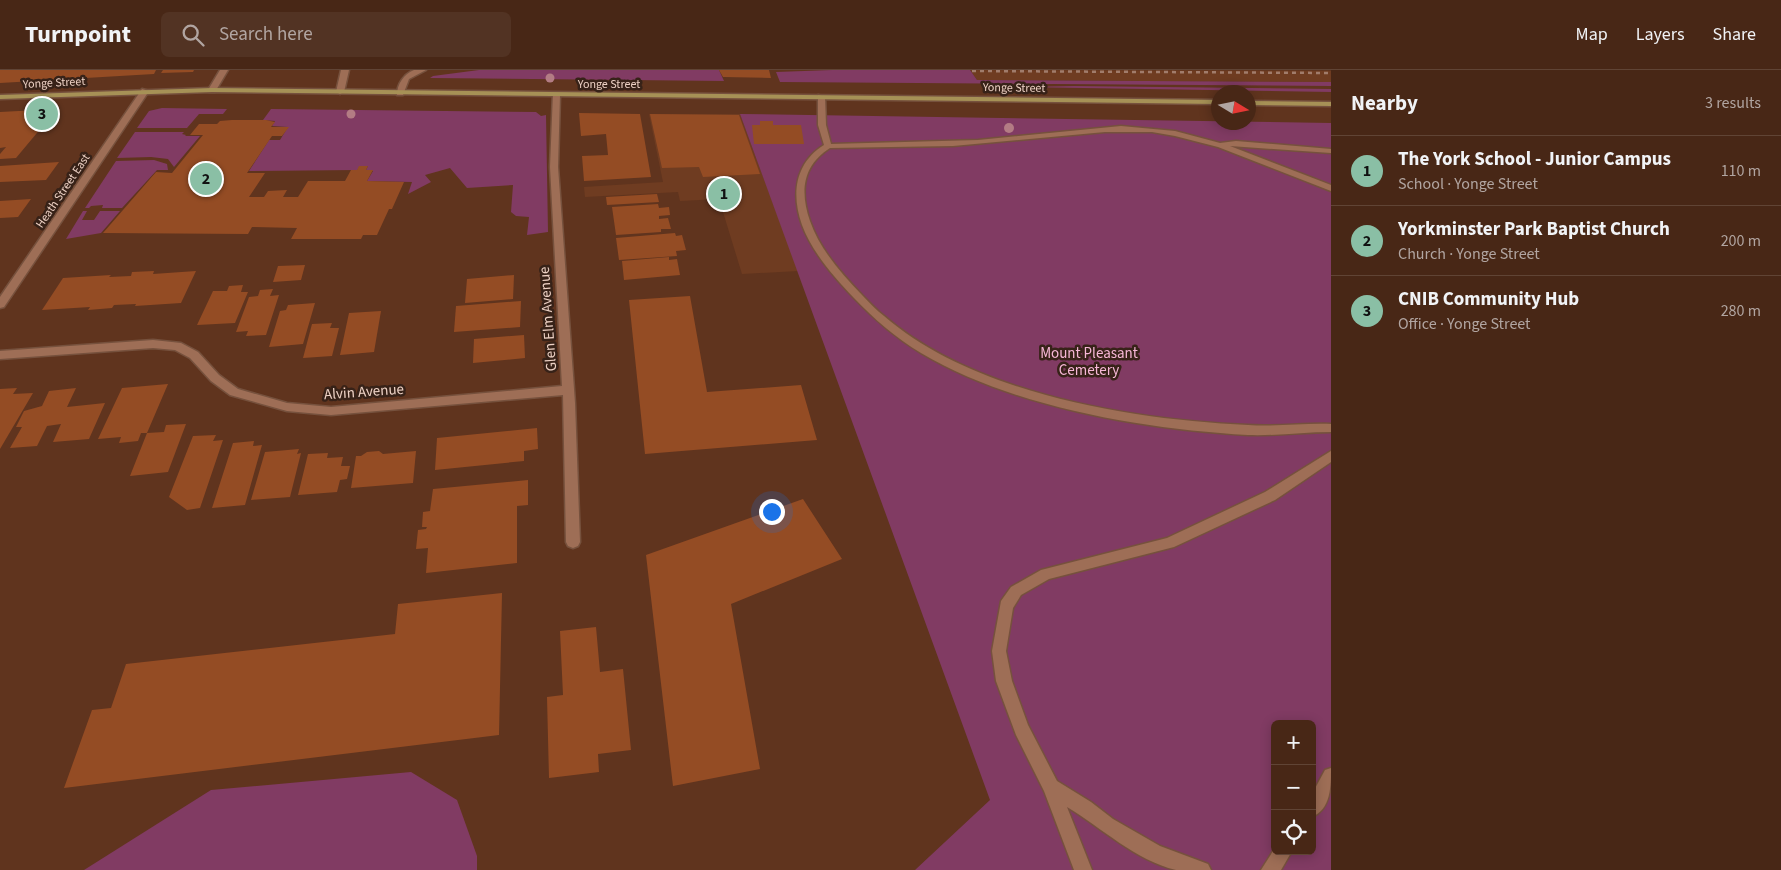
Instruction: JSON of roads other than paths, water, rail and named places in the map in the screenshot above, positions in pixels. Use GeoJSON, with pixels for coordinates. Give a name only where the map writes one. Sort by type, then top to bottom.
{"type":"FeatureCollection","features":[{"type":"Feature","properties":{"kind":"main road","name":"Yonge Street"},"geometry":{"type":"LineString","coordinates":[[0,97],[212,90],[1211,102]]}},
{"type":"Feature","properties":{"kind":"main road"},"geometry":{"type":"LineString","coordinates":[[1256,103],[1331,104]]}},
{"type":"Feature","properties":{"kind":"street"},"geometry":{"type":"LineString","coordinates":[[212,90],[224,70]]}},
{"type":"Feature","properties":{"kind":"street"},"geometry":{"type":"LineString","coordinates":[[340,92],[345,70]]}},
{"type":"Feature","properties":{"kind":"street"},"geometry":{"type":"LineString","coordinates":[[400,93],[405,77],[412,72],[422,70]]}},
{"type":"Feature","properties":{"kind":"street","name":"Heath Street East"},"geometry":{"type":"LineString","coordinates":[[0,305],[145,91]]}},
{"type":"Feature","properties":{"kind":"street","name":"Glen Elm Avenue"},"geometry":{"type":"LineString","coordinates":[[556,95],[554,166],[568,390],[573,542]]}},
{"type":"Feature","properties":{"kind":"street"},"geometry":{"type":"LineString","coordinates":[[821,97],[822,125],[828,146]]}},
{"type":"Feature","properties":{"kind":"street"},"geometry":{"type":"LineString","coordinates":[[1331,188],[1218,145],[1170,132],[1116,128],[1005,140],[890,146],[828,146],[816,152],[812,157],[804,170],[800,183],[800,200],[805,222],[832,267],[865,306],[888,326],[960,368],[1062,404],[1097,411],[1153,420],[1249,430],[1331,428]]}},
{"type":"Feature","properties":{"kind":"street"},"geometry":{"type":"LineString","coordinates":[[1218,145],[1236,143],[1331,151]]}},
{"type":"Feature","properties":{"kind":"street","name":"Alvin Avenue"},"geometry":{"type":"LineString","coordinates":[[0,355],[153,344],[177,346],[194,355],[215,378],[234,392],[287,407],[330,411],[568,390]]}},
{"type":"Feature","properties":{"kind":"street"},"geometry":{"type":"LineString","coordinates":[[1083,870],[1050,787],[1022,728],[1004,681],[1000,659],[1001,629],[1006,606],[1016,591],[1046,574],[1143,551],[1186,536],[1270,496],[1331,456]]}},
{"type":"Feature","properties":{"kind":"street"},"geometry":{"type":"LineString","coordinates":[[1316,803],[1324,792],[1331,776]]}},
{"type":"Feature","properties":{"kind":"street"},"geometry":{"type":"LineString","coordinates":[[1050,787],[1085,808],[1107,825],[1155,852],[1202,870]]}},
{"type":"Feature","properties":{"kind":"street"},"geometry":{"type":"LineString","coordinates":[[1270,870],[1280,855]]}},
{"type":"Feature","properties":{"kind":"railway"},"geometry":{"type":"LineString","coordinates":[[972,71],[1331,73]]}},
{"type":"Feature","properties":{"kind":"place","name":"CNIB Community Hub"},"geometry":{"type":"Point","coordinates":[42,114]}},
{"type":"Feature","properties":{"kind":"place","name":"Yorkminster Park Baptist Church"},"geometry":{"type":"Point","coordinates":[206,179]}},
{"type":"Feature","properties":{"kind":"place","name":"The York School - Junior Campus"},"geometry":{"type":"Point","coordinates":[724,194]}},
{"type":"Feature","properties":{"kind":"park label","name":"Mount Pleasant Cemetery"},"geometry":{"type":"Point","coordinates":[1089,362]}}]}
